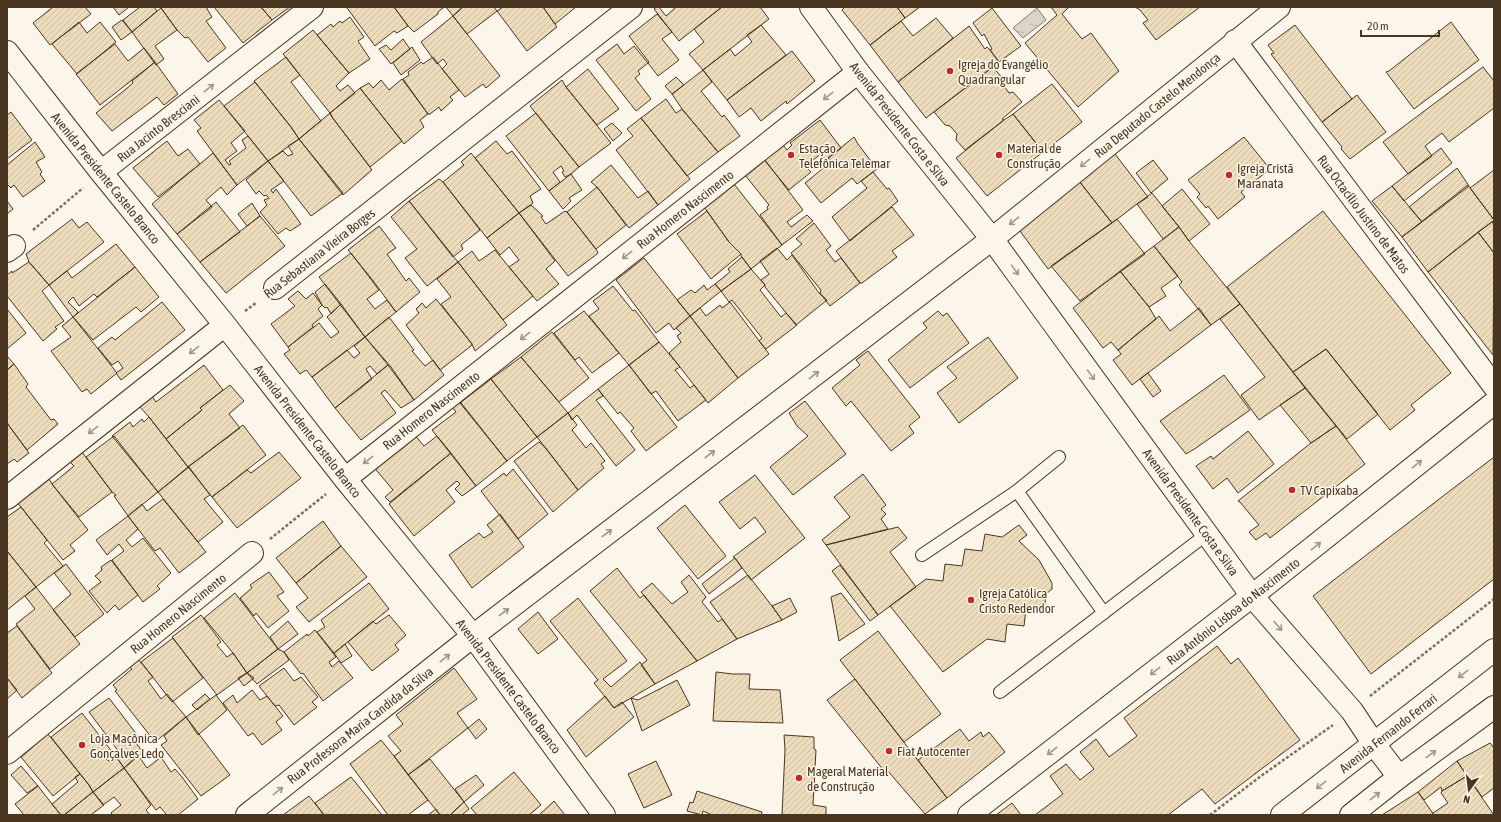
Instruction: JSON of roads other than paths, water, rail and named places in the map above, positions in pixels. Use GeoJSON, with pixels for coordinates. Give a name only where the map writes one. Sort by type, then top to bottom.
{"type":"FeatureCollection","features":[{"type":"Feature","properties":{"kind":"street","name":"Rua Jacinto Bresciani"},"geometry":{"type":"LineString","coordinates":[[101,172],[312,7]]}},
{"type":"Feature","properties":{"kind":"street","name":"Rua Sebastiana Vieira Borges"},"geometry":{"type":"LineString","coordinates":[[275,288],[631,7]]}},
{"type":"Feature","properties":{"kind":"street","name":"Rua Deputado Castelo Mendonça"},"geometry":{"type":"LineString","coordinates":[[992,239],[1279,7]]}},
{"type":"Feature","properties":{"kind":"street","name":"Avenida Presidente Costa e Silva"},"geometry":{"type":"LineString","coordinates":[[816,9],[858,72],[992,239],[1252,596],[1352,710],[1374,744],[1399,777]]}},
{"type":"Feature","properties":{"kind":"street","name":"Rua Octacílio Justino de Matos"},"geometry":{"type":"LineString","coordinates":[[1235,42],[1494,386]]}},
{"type":"Feature","properties":{"kind":"street","name":"Avenida Presidente Castelo Branco"},"geometry":{"type":"LineString","coordinates":[[7,52],[345,479],[473,636],[604,815]]}},
{"type":"Feature","properties":{"kind":"street","name":"Rua Homero Nascimento"},"geometry":{"type":"LineString","coordinates":[[345,479],[858,72]]}},
{"type":"Feature","properties":{"kind":"street"},"geometry":{"type":"LineString","coordinates":[[473,636],[992,239]]}},
{"type":"Feature","properties":{"kind":"street"},"geometry":{"type":"LineString","coordinates":[[7,498],[225,326]]}},
{"type":"Feature","properties":{"kind":"street","name":"Rua Antônio Lisboa do Nascimento"},"geometry":{"type":"LineString","coordinates":[[969,815],[1252,596],[1494,403]]}},
{"type":"Feature","properties":{"kind":"street","name":"Rua Homero Nascimento"},"geometry":{"type":"LineString","coordinates":[[7,753],[252,554]]}},
{"type":"Feature","properties":{"kind":"street","name":"Rua Professora Maria Candida da Silva"},"geometry":{"type":"LineString","coordinates":[[248,815],[473,636]]}},
{"type":"Feature","properties":{"kind":"street","name":"Avenida Fernando Ferrari"},"geometry":{"type":"LineString","coordinates":[[1282,815],[1494,650]]}},
{"type":"Feature","properties":{"kind":"street"},"geometry":{"type":"LineString","coordinates":[[1351,815],[1399,777],[1494,707]]}},
{"type":"Feature","properties":{"kind":"lane"},"geometry":{"type":"LineString","coordinates":[[922,555],[1017,491],[1059,457]]}},
{"type":"Feature","properties":{"kind":"lane"},"geometry":{"type":"LineString","coordinates":[[1017,491],[1104,613]]}},
{"type":"Feature","properties":{"kind":"lane"},"geometry":{"type":"LineString","coordinates":[[1000,692],[1207,534]]}},
{"type":"Feature","properties":{"kind":"water"},"geometry":{"type":"Polygon","coordinates":[[[1037,8],[1046,20],[1023,38],[1013,28],[1037,8]]]}},
{"type":"Feature","properties":{"kind":"place","name":"Igreja do Evangélio Quadrangular"},"geometry":{"type":"Point","coordinates":[950,71]}},
{"type":"Feature","properties":{"kind":"place","name":"Estação Telefônica Telemar"},"geometry":{"type":"Point","coordinates":[791,155]}},
{"type":"Feature","properties":{"kind":"place","name":"Material de Construção"},"geometry":{"type":"Point","coordinates":[999,155]}},
{"type":"Feature","properties":{"kind":"place","name":"Igreja Cristã Maranata"},"geometry":{"type":"Point","coordinates":[1229,175]}},
{"type":"Feature","properties":{"kind":"place","name":"TV Capixaba"},"geometry":{"type":"Point","coordinates":[1292,490]}},
{"type":"Feature","properties":{"kind":"place","name":"Igreja Católica Cristo Redendor"},"geometry":{"type":"Point","coordinates":[971,600]}},
{"type":"Feature","properties":{"kind":"place","name":"Loja Maçônica Gonçalves Ledo"},"geometry":{"type":"Point","coordinates":[82,745]}},
{"type":"Feature","properties":{"kind":"place","name":"Fiat Autocenter"},"geometry":{"type":"Point","coordinates":[889,751]}},
{"type":"Feature","properties":{"kind":"place","name":"Mageral Material de Construção"},"geometry":{"type":"Point","coordinates":[799,778]}}]}
